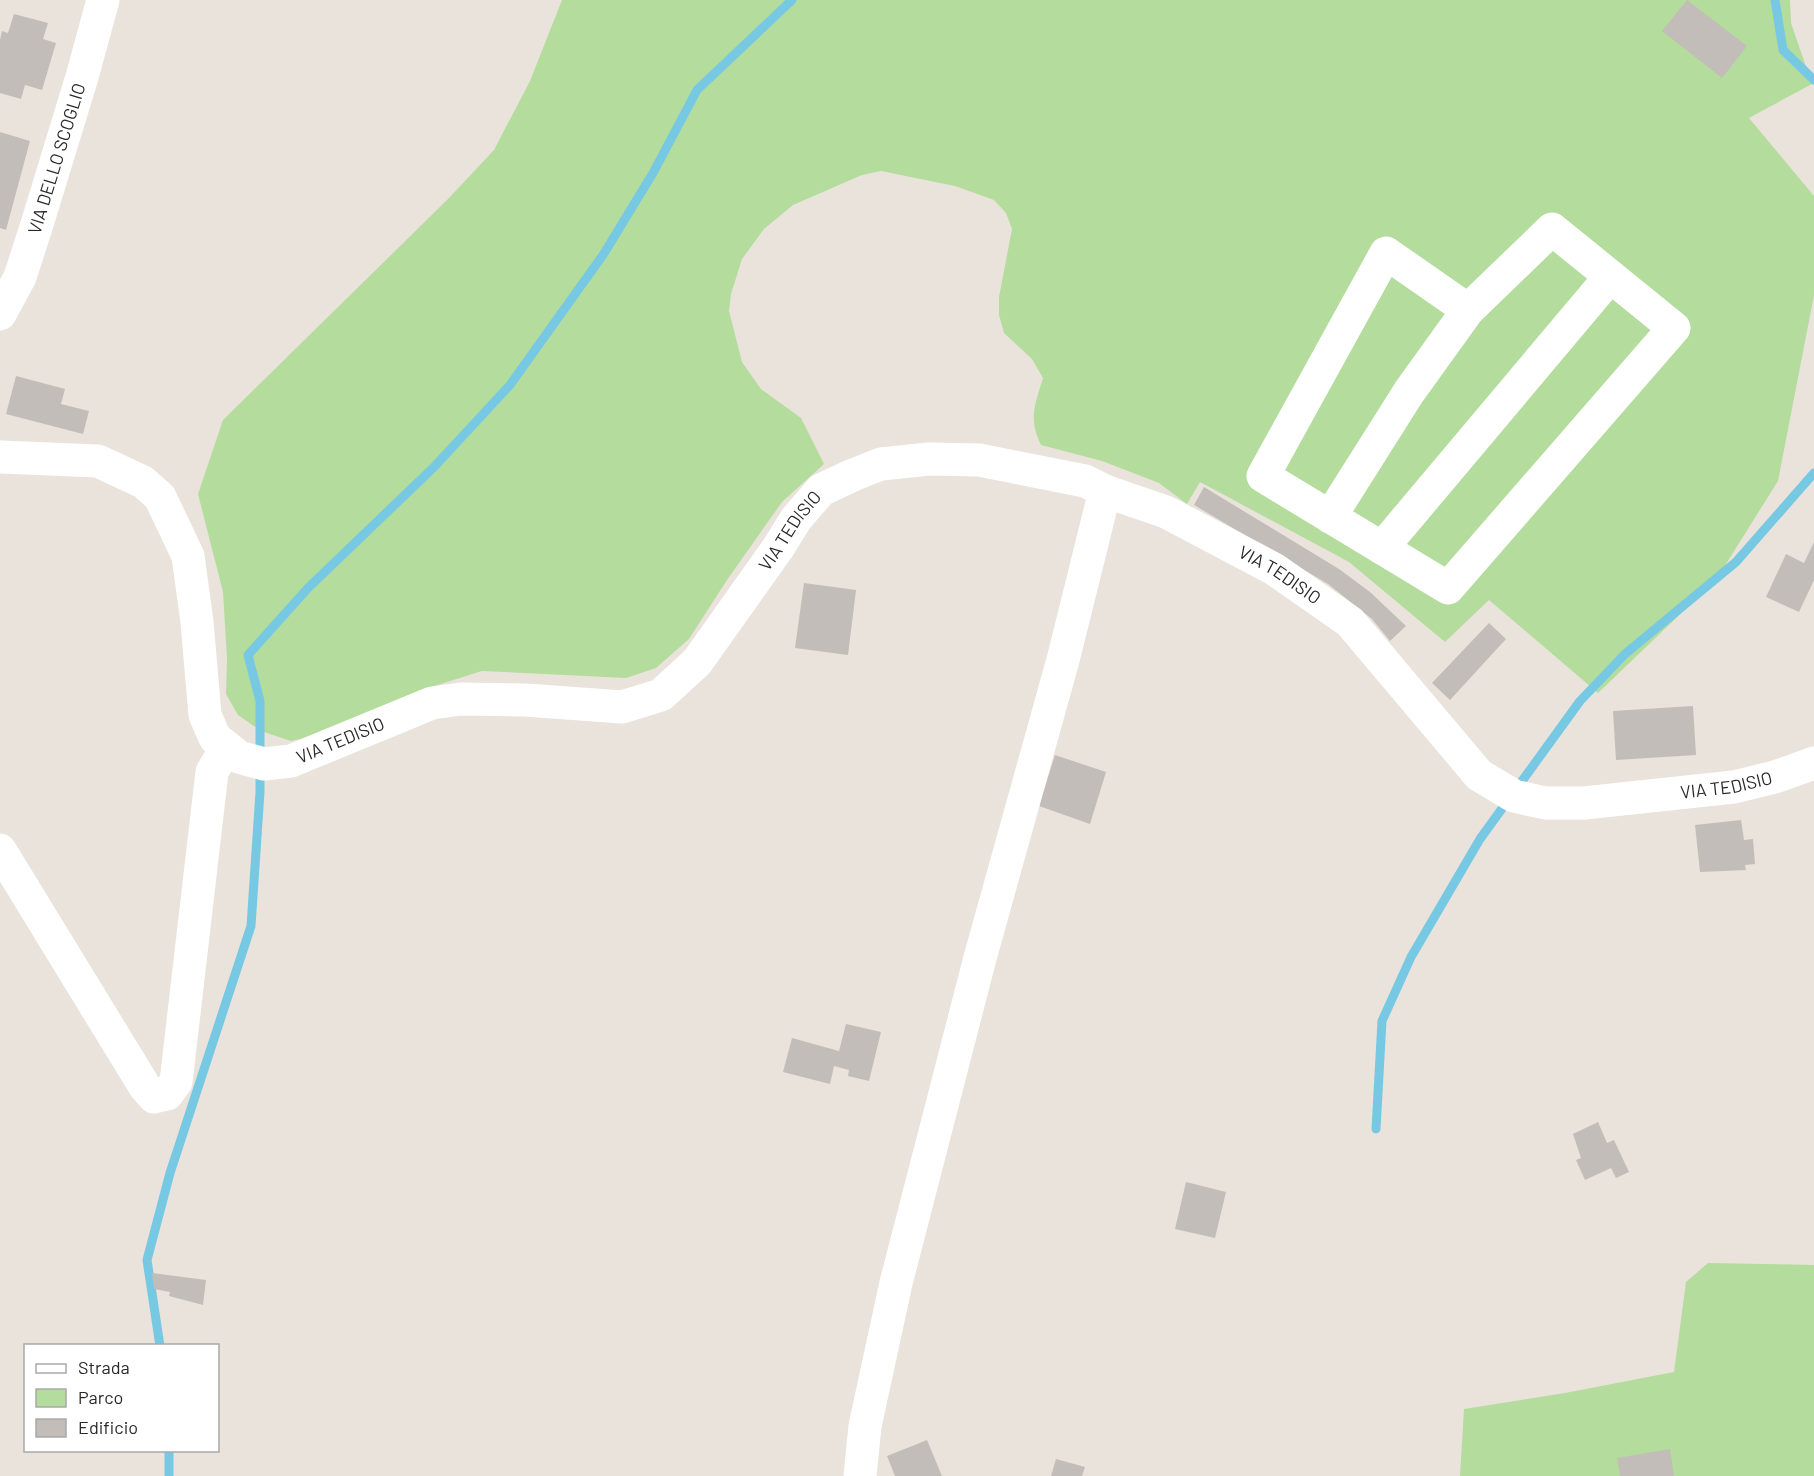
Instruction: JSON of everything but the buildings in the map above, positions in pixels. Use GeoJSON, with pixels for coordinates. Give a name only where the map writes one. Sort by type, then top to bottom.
{"type":"FeatureCollection","features":[{"type":"Feature","properties":{"kind":"street","name":"VIA DELLO SCOGLIO"},"geometry":{"type":"LineString","coordinates":[[0,314],[20,277],[82,77],[103,0]]}},
{"type":"Feature","properties":{"kind":"street"},"geometry":{"type":"LineString","coordinates":[[1330,516],[1409,393],[1468,310],[1552,229],[1674,328],[1448,588],[1263,476],[1386,253],[1468,310]]}},
{"type":"Feature","properties":{"kind":"street"},"geometry":{"type":"LineString","coordinates":[[1382,548],[1610,277]]}},
{"type":"Feature","properties":{"kind":"street","name":"VIA TEDISIO"},"geometry":{"type":"LineString","coordinates":[[0,457],[98,461],[143,482],[160,497],[188,556],[206,715],[214,738],[239,757],[264,764],[282,762],[313,753],[432,703],[472,699],[622,707],[661,695],[697,662],[796,519],[821,490],[881,464],[929,459],[979,460],[1085,481],[1105,491],[1166,512],[1274,569],[1350,622],[1479,775],[1514,796],[1545,802],[1584,802],[1734,787],[1775,777],[1814,763]]}},
{"type":"Feature","properties":{"kind":"street"},"geometry":{"type":"LineString","coordinates":[[860,1476],[865,1426],[896,1283],[965,1016],[1064,660],[1105,491]]}},
{"type":"Feature","properties":{"kind":"street"},"geometry":{"type":"LineString","coordinates":[[0,850],[145,1087],[154,1097],[167,1094],[176,1082],[212,772],[226,748]]}},
{"type":"Feature","properties":{"kind":"street"},"geometry":{"type":"LineString","coordinates":[[865,1426],[883,1476]]}},
{"type":"Feature","properties":{"kind":"green space"},"geometry":{"type":"Polygon","coordinates":[[[562,0],[1790,0],[1791,23],[1812,84],[1749,118],[1814,196],[1814,295],[1778,481],[1716,580],[1598,693],[1489,600],[1445,642],[1349,562],[1200,482],[1187,504],[1159,483],[1102,461],[1041,445],[1035,427],[1034,412],[1043,378],[1032,359],[1004,333],[999,315],[999,297],[1012,229],[1006,213],[994,200],[955,186],[881,171],[862,175],[793,205],[764,229],[742,259],[731,294],[729,311],[742,362],[761,389],[801,418],[824,464],[782,502],[689,639],[656,668],[626,678],[482,671],[428,688],[343,730],[291,741],[261,731],[238,715],[226,694],[227,659],[223,592],[198,494],[223,420],[448,199],[494,150],[530,81],[562,0]]]}},
{"type":"Feature","properties":{"kind":"green space"},"geometry":{"type":"Polygon","coordinates":[[[1708,1263],[1814,1265],[1814,1476],[1460,1476],[1464,1409],[1674,1372],[1686,1282],[1708,1263]]]}},
{"type":"Feature","properties":{"kind":"waterway"},"geometry":{"type":"LineString","coordinates":[[160,1344],[147,1260],[170,1173],[251,926],[260,792],[260,701],[248,655],[308,588],[434,467],[510,385],[603,255],[653,173],[697,90],[792,0]]}},
{"type":"Feature","properties":{"kind":"waterway"},"geometry":{"type":"LineString","coordinates":[[1775,0],[1783,50],[1814,80]]}},
{"type":"Feature","properties":{"kind":"waterway"},"geometry":{"type":"LineString","coordinates":[[1376,1129],[1382,1021],[1411,957],[1480,839],[1580,701],[1625,654],[1736,562],[1814,473]]}},
{"type":"Feature","properties":{"kind":"waterway"},"geometry":{"type":"LineString","coordinates":[[169,1452],[169,1476]]}}]}
